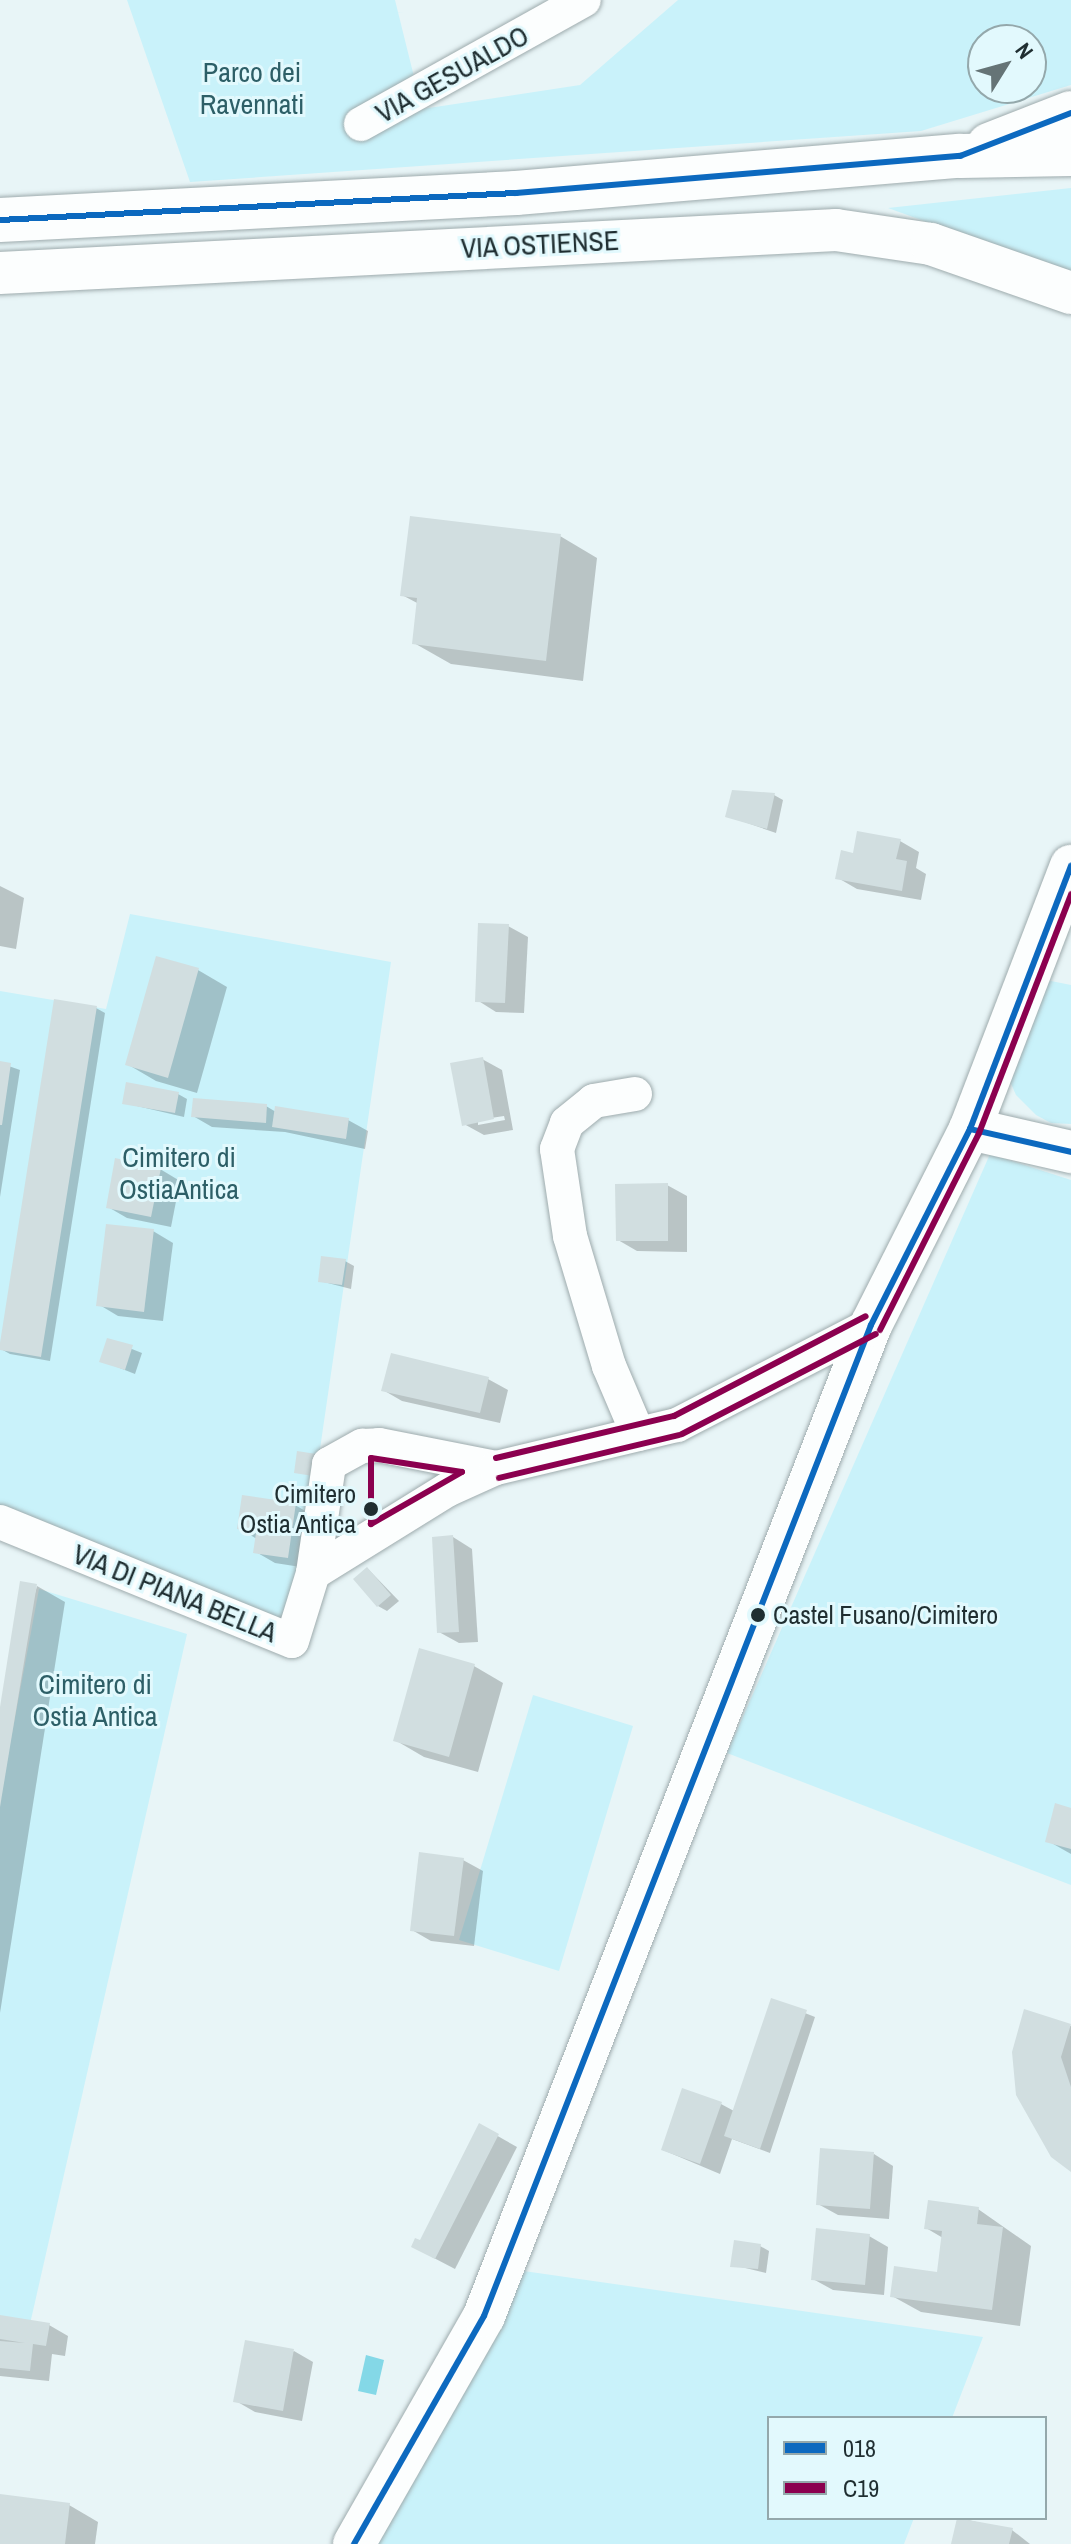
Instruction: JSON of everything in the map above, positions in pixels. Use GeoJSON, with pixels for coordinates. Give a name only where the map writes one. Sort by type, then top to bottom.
{"type":"FeatureCollection","features":[{"type":"Feature","properties":{"kind":"main road"},"geometry":{"type":"LineString","coordinates":[[960,156],[1071,113]]}},
{"type":"Feature","properties":{"kind":"main road"},"geometry":{"type":"LineString","coordinates":[[0,220],[516,193],[960,156],[1071,154]]}},
{"type":"Feature","properties":{"kind":"street","name":"VIA GESUALDO"},"geometry":{"type":"LineString","coordinates":[[361,124],[584,0]]}},
{"type":"Feature","properties":{"kind":"street","name":"VIA OSTIENSE"},"geometry":{"type":"LineString","coordinates":[[0,273],[836,230],[931,244],[1071,293]]}},
{"type":"Feature","properties":{"kind":"street"},"geometry":{"type":"LineString","coordinates":[[354,2544],[484,2316],[871,1325],[970,1129],[1066,879]]}},
{"type":"Feature","properties":{"kind":"street"},"geometry":{"type":"LineString","coordinates":[[635,1094],[594,1101],[567,1123],[557,1149],[570,1236],[609,1366],[638,1434]]}},
{"type":"Feature","properties":{"kind":"street"},"geometry":{"type":"LineString","coordinates":[[970,1129],[1071,1152]]}},
{"type":"Feature","properties":{"kind":"street"},"geometry":{"type":"LineString","coordinates":[[313,1573],[447,1490],[496,1468],[677,1425],[871,1325]]}},
{"type":"Feature","properties":{"kind":"street"},"geometry":{"type":"LineString","coordinates":[[313,1573],[321,1477],[362,1446],[379,1445],[496,1468]]}},
{"type":"Feature","properties":{"kind":"street","name":"VIA DI PIANA BELLA"},"geometry":{"type":"LineString","coordinates":[[0,1522],[292,1641],[313,1573]]}},
{"type":"Feature","properties":{"kind":"street"},"geometry":{"type":"LineString","coordinates":[[376,2544],[381,2501]]}},
{"type":"Feature","properties":{"kind":"green space","name":"Parco dei Ravennati"},"geometry":{"type":"Polygon","coordinates":[[[127,0],[395,0],[422,109],[580,85],[678,0],[1071,0],[1071,85],[1047,92],[1047,24],[967,24],[967,104],[1009,104],[921,131],[190,182],[127,0]]]}},
{"type":"Feature","properties":{"kind":"green space"},"geometry":{"type":"Polygon","coordinates":[[[1071,188],[1071,274],[888,208],[1071,188]]]}},
{"type":"Feature","properties":{"kind":"green space","name":"Cimitero di OstiaAntica"},"geometry":{"type":"Polygon","coordinates":[[[130,914],[391,962],[292,1641],[0,1508],[0,991],[106,1009],[130,914]]]}},
{"type":"Feature","properties":{"kind":"green space"},"geometry":{"type":"Polygon","coordinates":[[[1031,977],[1071,985],[1071,1124],[1051,1123],[1036,1115],[1016,1095],[1005,1070],[1031,977]]]}},
{"type":"Feature","properties":{"kind":"green space"},"geometry":{"type":"Polygon","coordinates":[[[990,1154],[1071,1180],[1071,1885],[727,1753],[990,1154]]]}},
{"type":"Feature","properties":{"kind":"green space","name":"Cimitero di Ostia Antica"},"geometry":{"type":"Polygon","coordinates":[[[39,1589],[187,1634],[30,2324],[0,2320],[0,1798],[39,1589]]]}},
{"type":"Feature","properties":{"kind":"green space"},"geometry":{"type":"Polygon","coordinates":[[[533,1695],[633,1726],[559,1971],[459,1940],[533,1695]]]}},
{"type":"Feature","properties":{"kind":"green space"},"geometry":{"type":"Polygon","coordinates":[[[503,2268],[983,2337],[953,2416],[767,2416],[767,2520],[913,2520],[904,2544],[376,2544],[503,2268]]]}},
{"type":"Feature","properties":{"kind":"water"},"geometry":{"type":"Polygon","coordinates":[[[366,2355],[384,2360],[376,2395],[358,2391],[366,2355]]]}},
{"type":"Feature","properties":{"kind":"building"},"geometry":{"type":"Polygon","coordinates":[[[410,516],[561,534],[546,661],[412,644],[417,598],[400,596],[410,516]]]}},
{"type":"Feature","properties":{"kind":"building"},"geometry":{"type":"Polygon","coordinates":[[[732,790],[775,793],[767,829],[725,817],[732,790]]]}},
{"type":"Feature","properties":{"kind":"building"},"geometry":{"type":"Polygon","coordinates":[[[857,831],[901,839],[896,859],[907,861],[902,891],[835,879],[841,850],[853,853],[857,831]]]}},
{"type":"Feature","properties":{"kind":"building"},"geometry":{"type":"Polygon","coordinates":[[[478,923],[509,924],[505,1003],[475,1002],[478,923]]]}},
{"type":"Feature","properties":{"kind":"building"},"geometry":{"type":"Polygon","coordinates":[[[156,956],[199,968],[168,1078],[125,1065],[156,956]]]}},
{"type":"Feature","properties":{"kind":"building"},"geometry":{"type":"Polygon","coordinates":[[[54,999],[97,1006],[41,1357],[0,1350],[0,1343],[54,999]]]}},
{"type":"Feature","properties":{"kind":"building"},"geometry":{"type":"Polygon","coordinates":[[[483,1057],[494,1119],[462,1126],[450,1063],[483,1057]]]}},
{"type":"Feature","properties":{"kind":"building"},"geometry":{"type":"Polygon","coordinates":[[[0,1061],[11,1063],[2,1125],[0,1125],[0,1061]]]}},
{"type":"Feature","properties":{"kind":"building"},"geometry":{"type":"Polygon","coordinates":[[[126,1082],[179,1092],[175,1113],[122,1104],[126,1082]]]}},
{"type":"Feature","properties":{"kind":"building"},"geometry":{"type":"Polygon","coordinates":[[[193,1098],[267,1104],[266,1123],[191,1117],[193,1098]]]}},
{"type":"Feature","properties":{"kind":"building"},"geometry":{"type":"Polygon","coordinates":[[[275,1106],[349,1118],[346,1139],[272,1127],[275,1106]]]}},
{"type":"Feature","properties":{"kind":"building"},"geometry":{"type":"Polygon","coordinates":[[[115,1158],[161,1168],[151,1217],[106,1208],[115,1158]]]}},
{"type":"Feature","properties":{"kind":"building"},"geometry":{"type":"Polygon","coordinates":[[[668,1183],[668,1241],[616,1241],[615,1184],[668,1183]]]}},
{"type":"Feature","properties":{"kind":"building"},"geometry":{"type":"Polygon","coordinates":[[[106,1224],[154,1229],[144,1312],[96,1306],[106,1224]]]}},
{"type":"Feature","properties":{"kind":"building"},"geometry":{"type":"Polygon","coordinates":[[[321,1256],[346,1259],[342,1285],[318,1282],[321,1256]]]}},
{"type":"Feature","properties":{"kind":"building"},"geometry":{"type":"Polygon","coordinates":[[[107,1338],[133,1345],[125,1370],[99,1362],[107,1338]]]}},
{"type":"Feature","properties":{"kind":"building"},"geometry":{"type":"Polygon","coordinates":[[[391,1353],[489,1377],[480,1413],[381,1391],[391,1353]]]}},
{"type":"Feature","properties":{"kind":"building"},"geometry":{"type":"Polygon","coordinates":[[[297,1451],[329,1456],[326,1478],[294,1473],[297,1451]]]}},
{"type":"Feature","properties":{"kind":"building"},"geometry":{"type":"Polygon","coordinates":[[[242,1495],[296,1503],[288,1558],[253,1553],[256,1533],[237,1529],[242,1495]]]}},
{"type":"Feature","properties":{"kind":"building"},"geometry":{"type":"Polygon","coordinates":[[[453,1535],[459,1632],[437,1633],[432,1537],[453,1535]]]}},
{"type":"Feature","properties":{"kind":"building"},"geometry":{"type":"Polygon","coordinates":[[[367,1567],[391,1595],[377,1607],[353,1579],[367,1567]]]}},
{"type":"Feature","properties":{"kind":"building"},"geometry":{"type":"Polygon","coordinates":[[[20,1581],[37,1584],[0,1807],[0,1707],[20,1581]]]}},
{"type":"Feature","properties":{"kind":"building"},"geometry":{"type":"Polygon","coordinates":[[[419,1648],[475,1664],[449,1757],[393,1741],[419,1648]]]}},
{"type":"Feature","properties":{"kind":"building"},"geometry":{"type":"Polygon","coordinates":[[[1055,1803],[1071,1808],[1071,1849],[1045,1842],[1055,1803]]]}},
{"type":"Feature","properties":{"kind":"building"},"geometry":{"type":"Polygon","coordinates":[[[419,1852],[464,1858],[454,1936],[410,1931],[419,1852]]]}},
{"type":"Feature","properties":{"kind":"building"},"geometry":{"type":"Polygon","coordinates":[[[771,1998],[807,2010],[760,2149],[724,2136],[771,1998]]]}},
{"type":"Feature","properties":{"kind":"building"},"geometry":{"type":"Polygon","coordinates":[[[1024,2009],[1071,2024],[1061,2057],[1071,2087],[1071,2172],[1051,2157],[1016,2095],[1012,2052],[1024,2009]]]}},
{"type":"Feature","properties":{"kind":"building"},"geometry":{"type":"Polygon","coordinates":[[[682,2088],[722,2102],[700,2164],[661,2150],[682,2088]]]}},
{"type":"Feature","properties":{"kind":"building"},"geometry":{"type":"Polygon","coordinates":[[[479,2123],[499,2134],[435,2259],[411,2247],[415,2238],[420,2240],[479,2123]]]}},
{"type":"Feature","properties":{"kind":"building"},"geometry":{"type":"Polygon","coordinates":[[[820,2148],[874,2152],[870,2209],[816,2205],[820,2148]]]}},
{"type":"Feature","properties":{"kind":"building"},"geometry":{"type":"Polygon","coordinates":[[[928,2200],[979,2207],[977,2224],[1003,2227],[992,2310],[890,2297],[894,2266],[937,2272],[942,2231],[924,2229],[928,2200]]]}},
{"type":"Feature","properties":{"kind":"building"},"geometry":{"type":"Polygon","coordinates":[[[816,2228],[870,2234],[865,2285],[811,2280],[816,2228]]]}},
{"type":"Feature","properties":{"kind":"building"},"geometry":{"type":"Polygon","coordinates":[[[734,2240],[761,2244],[758,2269],[730,2267],[734,2240]]]}},
{"type":"Feature","properties":{"kind":"building"},"geometry":{"type":"Polygon","coordinates":[[[0,2315],[50,2323],[46,2346],[33,2344],[30,2371],[0,2368],[0,2341],[25,2343],[0,2339],[0,2315]]]}},
{"type":"Feature","properties":{"kind":"building"},"geometry":{"type":"Polygon","coordinates":[[[245,2340],[294,2349],[283,2411],[233,2402],[245,2340]]]}},
{"type":"Feature","properties":{"kind":"building"},"geometry":{"type":"Polygon","coordinates":[[[0,2494],[70,2503],[65,2544],[0,2544],[0,2494]]]}},
{"type":"Feature","properties":{"kind":"building"},"geometry":{"type":"Polygon","coordinates":[[[957,2520],[1013,2528],[1009,2544],[951,2544],[957,2520]]]}},
{"type":"Feature","properties":{"kind":"transit line","name":"018"},"geometry":{"type":"LineString","coordinates":[[0,220],[516,193],[960,156],[1071,113]]}},
{"type":"Feature","properties":{"kind":"transit line","name":"018"},"geometry":{"type":"LineString","coordinates":[[354,2544],[484,2316],[871,1325],[970,1129],[1071,866]]}},
{"type":"Feature","properties":{"kind":"transit line","name":"C19"},"geometry":{"type":"LineString","coordinates":[[880,1330],[979,1133],[1071,894]]}},
{"type":"Feature","properties":{"kind":"transit line","name":"018"},"geometry":{"type":"LineString","coordinates":[[970,1129],[1071,1152]]}},
{"type":"Feature","properties":{"kind":"transit line","name":"C19"},"geometry":{"type":"LineString","coordinates":[[496,1458],[674,1416],[866,1316]]}},
{"type":"Feature","properties":{"kind":"transit line","name":"C19"},"geometry":{"type":"LineString","coordinates":[[682,1434],[876,1334]]}},
{"type":"Feature","properties":{"kind":"transit line","name":"C19"},"geometry":{"type":"LineString","coordinates":[[499,1478],[679,1435]]}},
{"type":"Feature","properties":{"kind":"transit line","name":"C19"},"geometry":{"type":"LineString","coordinates":[[371,1458],[462,1472],[371,1524],[371,1458]]}},
{"type":"Feature","properties":{"kind":"place","name":"Cimitero Ostia Antica"},"geometry":{"type":"Point","coordinates":[371,1509]}},
{"type":"Feature","properties":{"kind":"place","name":"Castel Fusano/Cimitero"},"geometry":{"type":"Point","coordinates":[758,1615]}}]}
